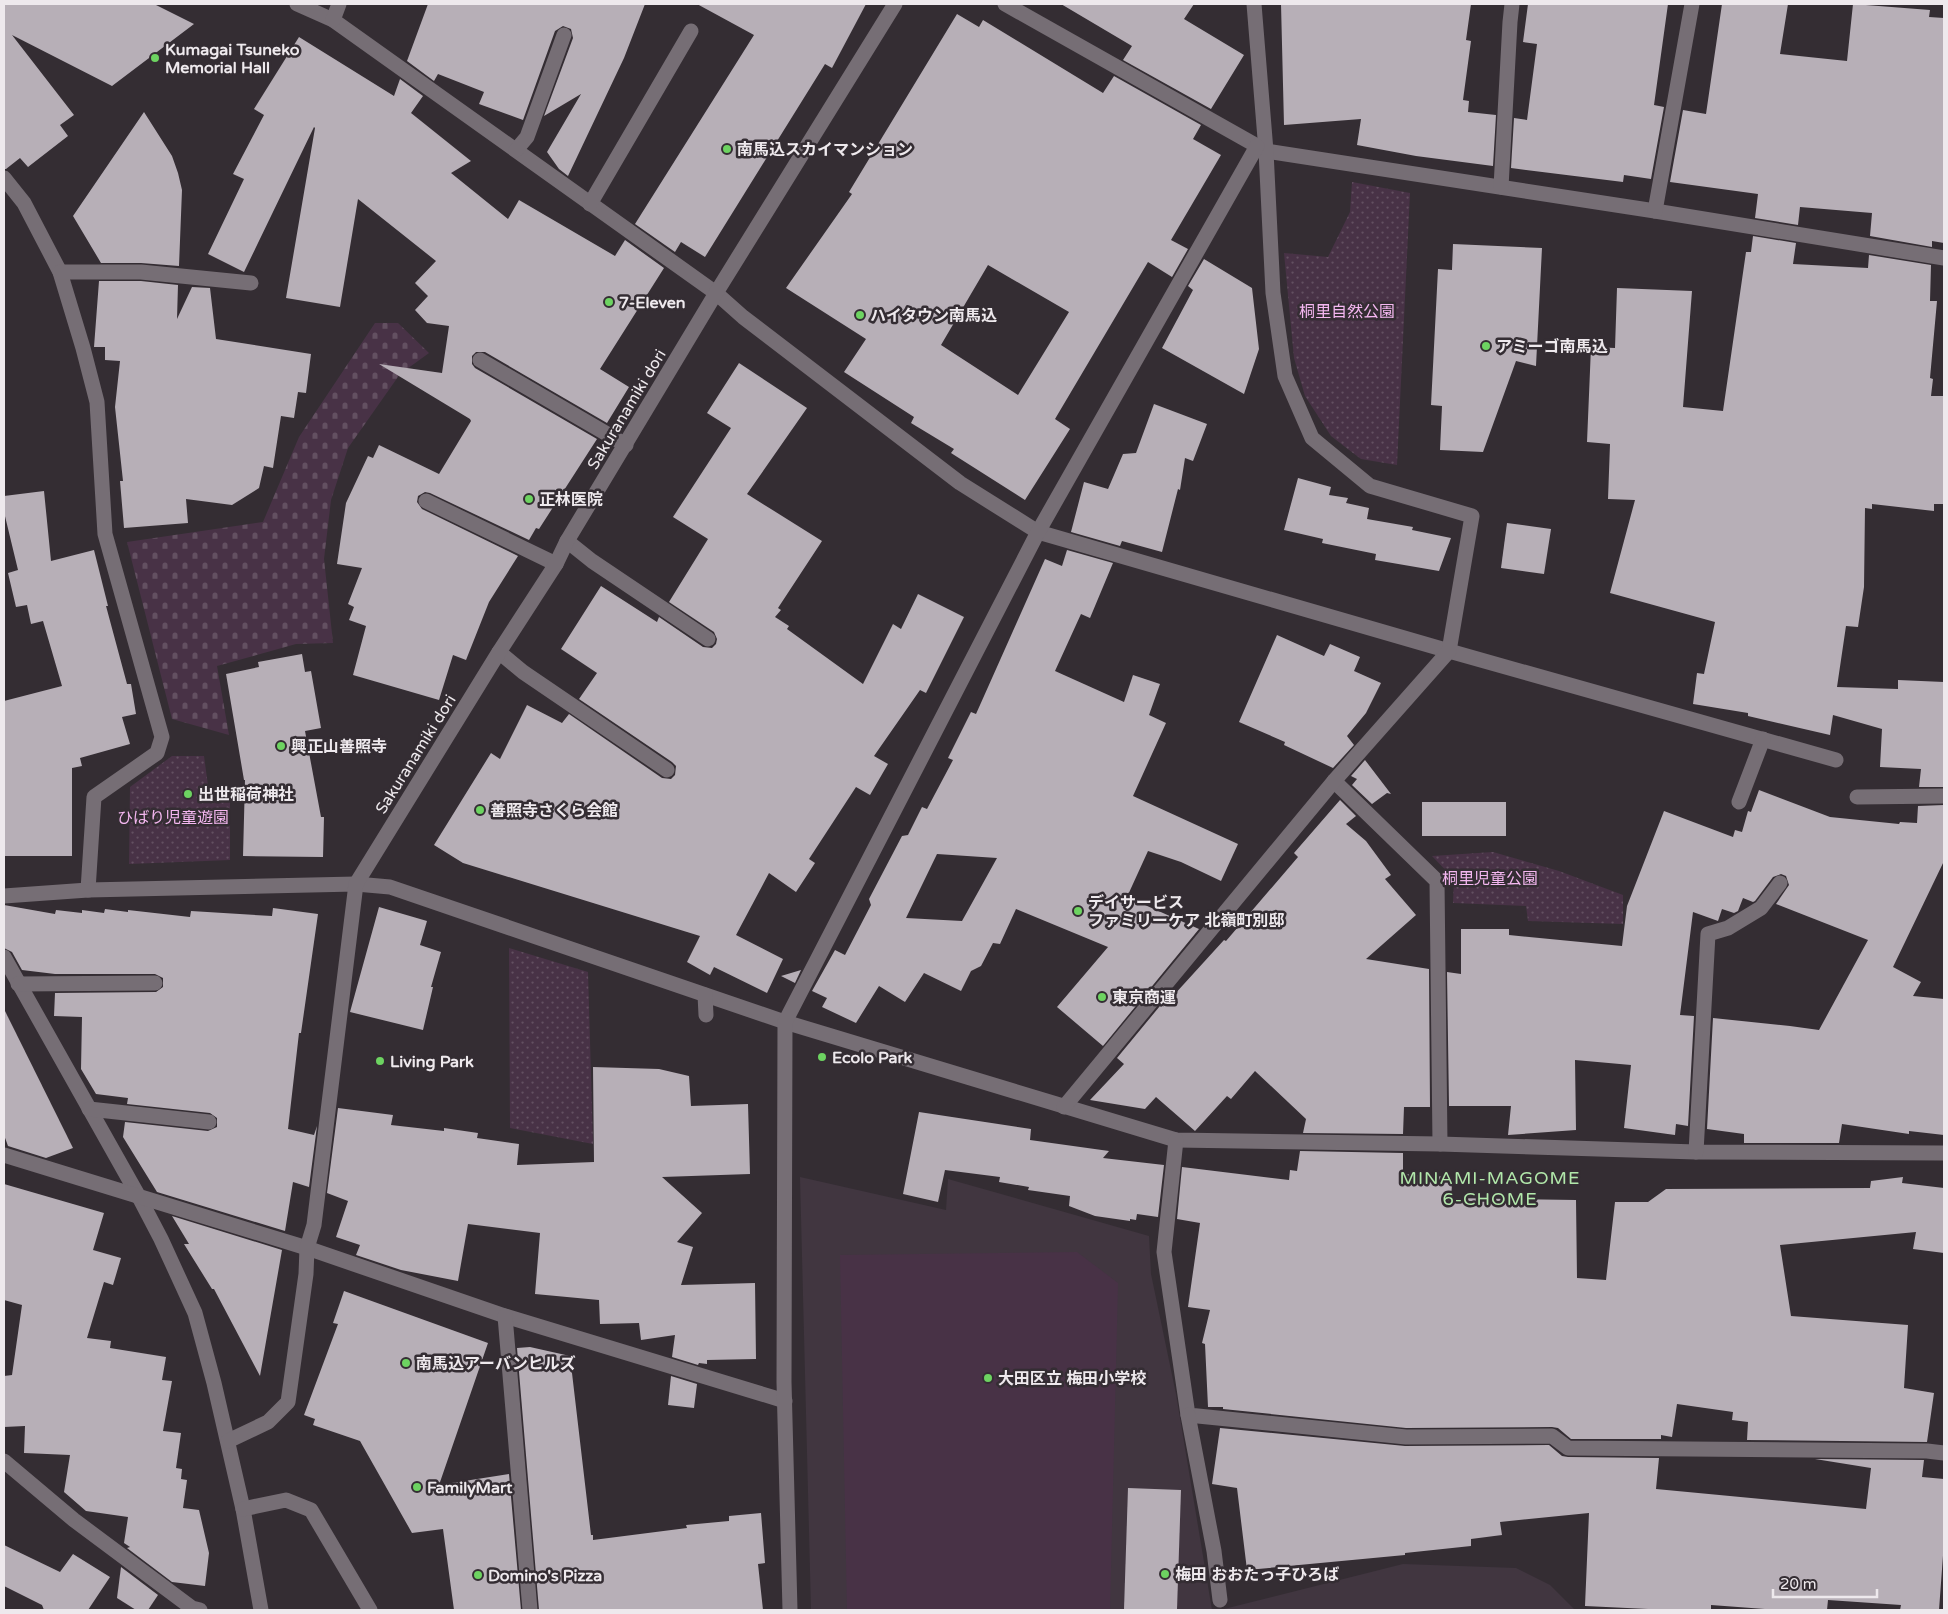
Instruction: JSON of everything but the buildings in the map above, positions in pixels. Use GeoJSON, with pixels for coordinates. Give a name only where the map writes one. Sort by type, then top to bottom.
{"type":"FeatureCollection","features":[{"type":"Feature","properties":{"kind":"street"},"geometry":{"type":"LineString","coordinates":[[297,4],[333,20],[516,150],[716,293],[758,328],[960,483],[1038,532],[1449,651],[1836,760]]}},
{"type":"Feature","properties":{"kind":"street"},"geometry":{"type":"LineString","coordinates":[[333,20],[338,4]]}},
{"type":"Feature","properties":{"kind":"street","name":"Sakuranamiki dori"},"geometry":{"type":"LineString","coordinates":[[356,884],[499,652],[556,564],[567,541],[716,293],[895,4]]}},
{"type":"Feature","properties":{"kind":"street"},"geometry":{"type":"LineString","coordinates":[[1005,4],[1261,148],[1944,258]]}},
{"type":"Feature","properties":{"kind":"street"},"geometry":{"type":"LineString","coordinates":[[1064,1107],[1334,781],[1449,651],[1472,516],[1370,486],[1312,438],[1285,376],[1273,293],[1261,148],[1254,4]]}},
{"type":"Feature","properties":{"kind":"street"},"geometry":{"type":"LineString","coordinates":[[1501,187],[1512,4]]}},
{"type":"Feature","properties":{"kind":"street"},"geometry":{"type":"LineString","coordinates":[[1655,211],[1692,4]]}},
{"type":"Feature","properties":{"kind":"street"},"geometry":{"type":"LineString","coordinates":[[590,204],[691,31]]}},
{"type":"Feature","properties":{"kind":"street"},"geometry":{"type":"LineString","coordinates":[[516,150],[527,137],[564,35]]}},
{"type":"Feature","properties":{"kind":"street"},"geometry":{"type":"LineString","coordinates":[[790,1610],[785,1401],[785,1022],[1038,532],[1261,148]]}},
{"type":"Feature","properties":{"kind":"street"},"geometry":{"type":"LineString","coordinates":[[4,178],[24,204],[60,272],[83,348],[97,402],[105,534],[162,737],[157,753],[94,797],[88,890]]}},
{"type":"Feature","properties":{"kind":"street"},"geometry":{"type":"LineString","coordinates":[[60,272],[141,272],[251,283]]}},
{"type":"Feature","properties":{"kind":"street"},"geometry":{"type":"LineString","coordinates":[[480,360],[626,445]]}},
{"type":"Feature","properties":{"kind":"street"},"geometry":{"type":"LineString","coordinates":[[426,501],[556,564]]}},
{"type":"Feature","properties":{"kind":"street"},"geometry":{"type":"LineString","coordinates":[[567,541],[592,561],[708,639]]}},
{"type":"Feature","properties":{"kind":"street"},"geometry":{"type":"LineString","coordinates":[[499,652],[523,672],[667,770]]}},
{"type":"Feature","properties":{"kind":"street"},"geometry":{"type":"LineString","coordinates":[[1739,802],[1763,739]]}},
{"type":"Feature","properties":{"kind":"street"},"geometry":{"type":"LineString","coordinates":[[1334,781],[1437,881],[1440,1144]]}},
{"type":"Feature","properties":{"kind":"street"},"geometry":{"type":"LineString","coordinates":[[1857,797],[1944,796]]}},
{"type":"Feature","properties":{"kind":"street"},"geometry":{"type":"LineString","coordinates":[[1696,1152],[1708,934],[1728,928],[1760,908],[1780,883]]}},
{"type":"Feature","properties":{"kind":"street"},"geometry":{"type":"LineString","coordinates":[[228,1441],[268,1422],[288,1402],[306,1274],[307,1248],[314,1225],[356,884]]}},
{"type":"Feature","properties":{"kind":"street"},"geometry":{"type":"LineString","coordinates":[[4,896],[88,890],[356,884],[390,887],[785,1022],[1176,1140],[1440,1144],[1696,1152],[1944,1153]]}},
{"type":"Feature","properties":{"kind":"street"},"geometry":{"type":"LineString","coordinates":[[4,957],[139,1197],[195,1313],[228,1441],[243,1509],[261,1610]]}},
{"type":"Feature","properties":{"kind":"street"},"geometry":{"type":"LineString","coordinates":[[18,984],[155,983]]}},
{"type":"Feature","properties":{"kind":"street"},"geometry":{"type":"LineString","coordinates":[[705,995],[706,1015]]}},
{"type":"Feature","properties":{"kind":"street"},"geometry":{"type":"LineString","coordinates":[[89,1108],[209,1122]]}},
{"type":"Feature","properties":{"kind":"street"},"geometry":{"type":"LineString","coordinates":[[1176,1140],[1164,1252],[1188,1415],[1214,1551],[1220,1600]]}},
{"type":"Feature","properties":{"kind":"street"},"geometry":{"type":"LineString","coordinates":[[4,1155],[307,1248],[505,1316],[785,1401]]}},
{"type":"Feature","properties":{"kind":"street"},"geometry":{"type":"LineString","coordinates":[[505,1316],[530,1610]]}},
{"type":"Feature","properties":{"kind":"street"},"geometry":{"type":"LineString","coordinates":[[1188,1415],[1406,1437],[1552,1436],[1568,1448],[1927,1451],[1944,1453]]}},
{"type":"Feature","properties":{"kind":"street"},"geometry":{"type":"LineString","coordinates":[[4,1460],[74,1520],[192,1608],[200,1610]]}},
{"type":"Feature","properties":{"kind":"street"},"geometry":{"type":"LineString","coordinates":[[243,1509],[286,1500],[311,1510],[370,1610]]}},
{"type":"Feature","properties":{"kind":"shaded area","name":"大田区立 梅田小学校"},"geometry":{"type":"Polygon","coordinates":[[[800,1177],[946,1210],[948,1179],[1149,1236],[1151,1274],[1176,1394],[1212,1610],[811,1610],[800,1177]]]}},
{"type":"Feature","properties":{"kind":"shaded area"},"geometry":{"type":"Polygon","coordinates":[[[1403,1564],[1516,1568],[1550,1585],[1575,1610],[1220,1610],[1403,1564]]]}},
{"type":"Feature","properties":{"kind":"green space","name":"桐里自然公園"},"geometry":{"type":"Polygon","coordinates":[[[1352,182],[1410,193],[1397,465],[1361,459],[1331,436],[1305,396],[1294,358],[1284,253],[1328,257],[1350,212],[1352,182]]]}},
{"type":"Feature","properties":{"kind":"green space"},"geometry":{"type":"Polygon","coordinates":[[[375,323],[398,323],[429,353],[400,374],[348,448],[331,500],[324,559],[333,643],[296,644],[217,666],[229,735],[172,719],[127,542],[263,522],[299,437],[375,323]]]}},
{"type":"Feature","properties":{"kind":"green space","name":"ひばり児童遊園"},"geometry":{"type":"Polygon","coordinates":[[[172,756],[204,756],[209,793],[230,794],[230,860],[129,864],[130,787],[172,756]]]}},
{"type":"Feature","properties":{"kind":"green space","name":"桐里児童公園"},"geometry":{"type":"Polygon","coordinates":[[[1493,852],[1559,871],[1623,895],[1623,924],[1528,921],[1526,906],[1453,903],[1454,879],[1432,856],[1493,852]]]}},
{"type":"Feature","properties":{"kind":"green space"},"geometry":{"type":"Polygon","coordinates":[[[509,948],[588,972],[593,1144],[510,1128],[509,948]]]}},
{"type":"Feature","properties":{"kind":"green space","name":"大田区立 梅田小学校"},"geometry":{"type":"Polygon","coordinates":[[[1077,1252],[1118,1283],[1110,1610],[847,1610],[840,1255],[1077,1252]]]}},
{"type":"Feature","properties":{"kind":"place","name":"Kumagai Tsuneko Memorial Hall"},"geometry":{"type":"Point","coordinates":[155,58]}},
{"type":"Feature","properties":{"kind":"place","name":"南馬込スカイマンション"},"geometry":{"type":"Point","coordinates":[727,149]}},
{"type":"Feature","properties":{"kind":"place","name":"7-Eleven"},"geometry":{"type":"Point","coordinates":[609,302]}},
{"type":"Feature","properties":{"kind":"place","name":"ハイタウン南馬込"},"geometry":{"type":"Point","coordinates":[860,315]}},
{"type":"Feature","properties":{"kind":"place","name":"アミーゴ南馬込"},"geometry":{"type":"Point","coordinates":[1486,346]}},
{"type":"Feature","properties":{"kind":"place","name":"正林医院"},"geometry":{"type":"Point","coordinates":[529,499]}},
{"type":"Feature","properties":{"kind":"place","name":"興正山善照寺"},"geometry":{"type":"Point","coordinates":[281,746]}},
{"type":"Feature","properties":{"kind":"place","name":"出世稲荷神社"},"geometry":{"type":"Point","coordinates":[188,794]}},
{"type":"Feature","properties":{"kind":"place","name":"善照寺さくら会館"},"geometry":{"type":"Point","coordinates":[480,810]}},
{"type":"Feature","properties":{"kind":"place","name":"デイサービス ファミリーケア 北嶺町別邸"},"geometry":{"type":"Point","coordinates":[1078,911]}},
{"type":"Feature","properties":{"kind":"place","name":"東京商運"},"geometry":{"type":"Point","coordinates":[1102,997]}},
{"type":"Feature","properties":{"kind":"place","name":"Ecolo Park"},"geometry":{"type":"Point","coordinates":[822,1057]}},
{"type":"Feature","properties":{"kind":"place","name":"Living Park"},"geometry":{"type":"Point","coordinates":[380,1061]}},
{"type":"Feature","properties":{"kind":"place","name":"南馬込アーバンヒルズ"},"geometry":{"type":"Point","coordinates":[406,1363]}},
{"type":"Feature","properties":{"kind":"place","name":"大田区立 梅田小学校"},"geometry":{"type":"Point","coordinates":[988,1378]}},
{"type":"Feature","properties":{"kind":"place","name":"FamilyMart"},"geometry":{"type":"Point","coordinates":[417,1487]}},
{"type":"Feature","properties":{"kind":"place","name":"梅田 おおたっ子ひろば"},"geometry":{"type":"Point","coordinates":[1165,1574]}},
{"type":"Feature","properties":{"kind":"place","name":"Domino's Pizza"},"geometry":{"type":"Point","coordinates":[478,1575]}},
{"type":"Feature","properties":{"kind":"district","name":"MINAMI-MAGOME 6-CHOME"},"geometry":{"type":"Point","coordinates":[1490,1188]}}]}
